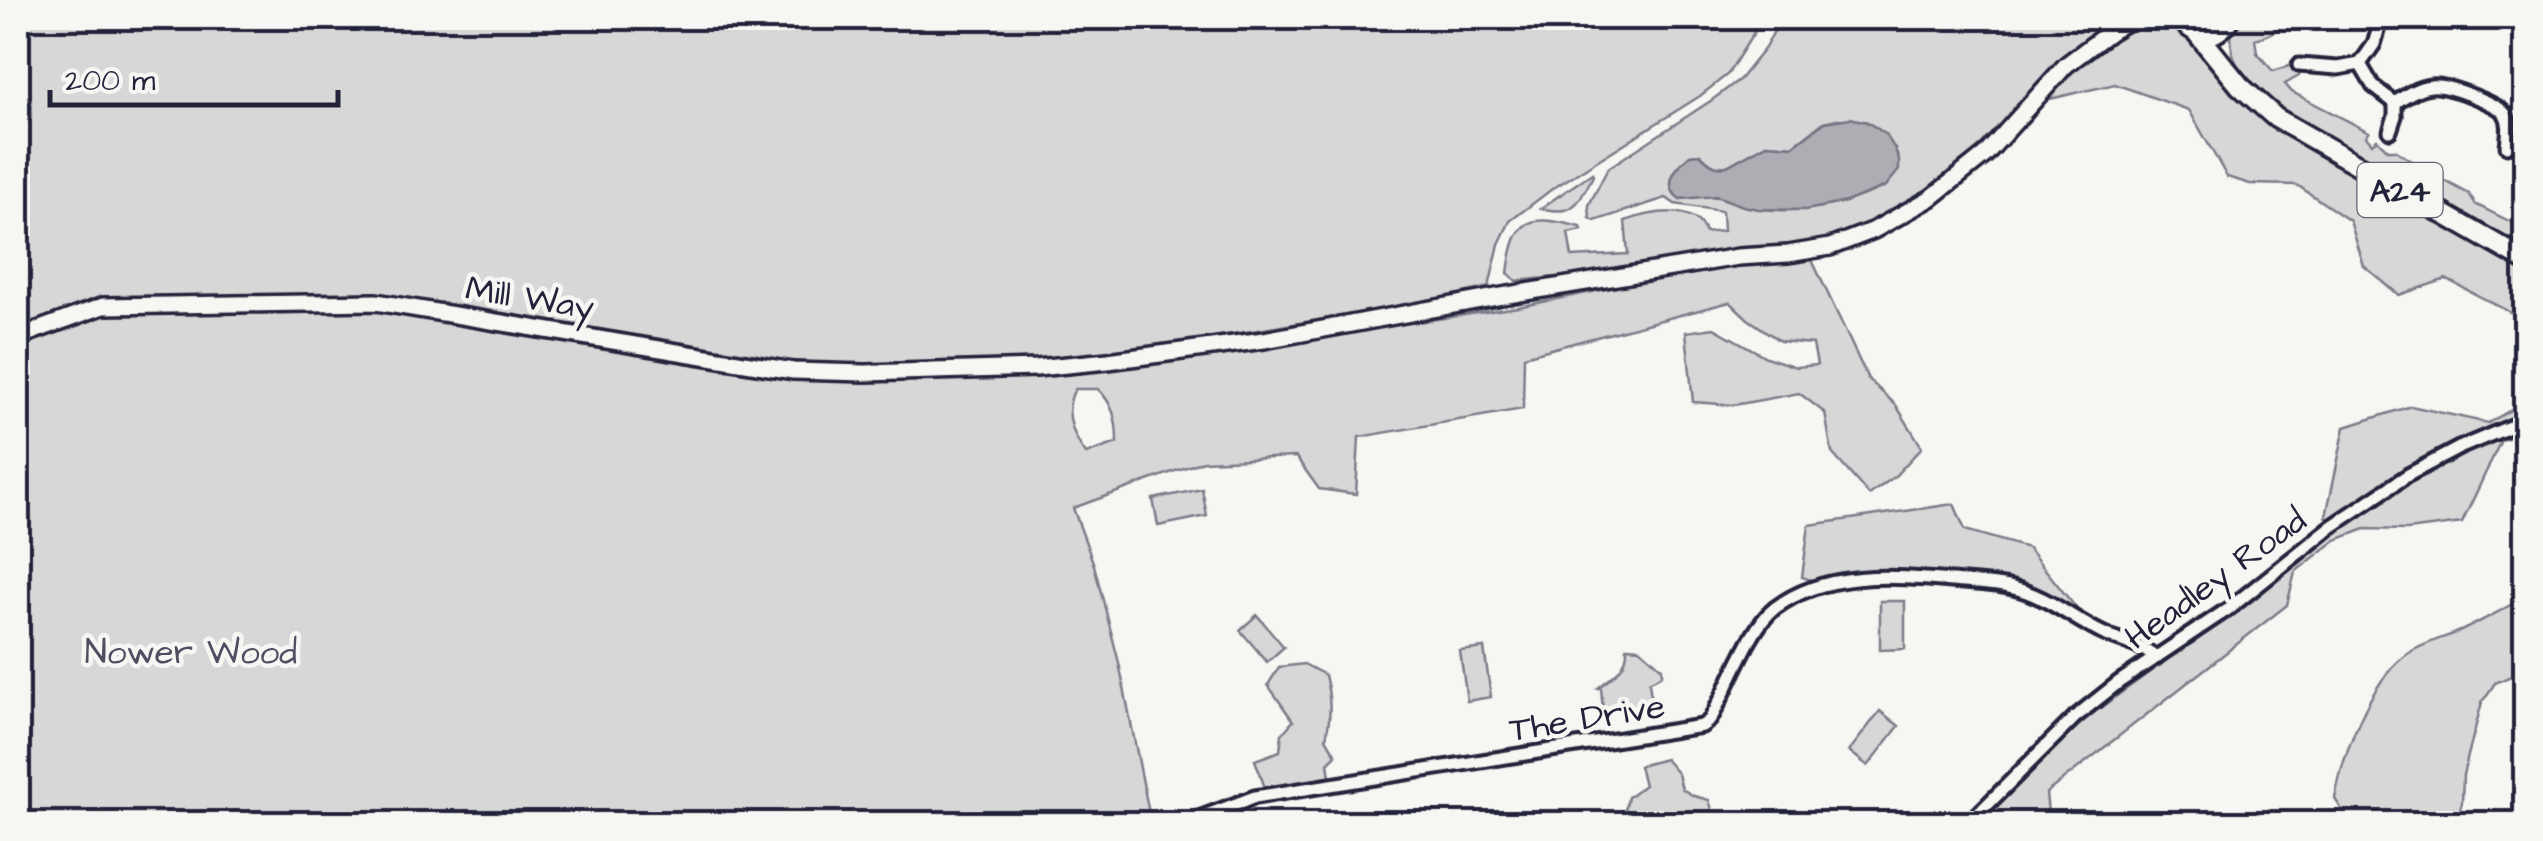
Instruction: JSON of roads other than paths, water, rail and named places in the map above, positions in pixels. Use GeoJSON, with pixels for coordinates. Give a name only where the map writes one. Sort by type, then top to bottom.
{"type":"FeatureCollection","features":[{"type":"Feature","properties":{"kind":"highway"},"geometry":{"type":"LineString","coordinates":[[2176,18],[2196,33],[2207,35],[2216,33],[2227,21]]}},
{"type":"Feature","properties":{"kind":"highway"},"geometry":{"type":"LineString","coordinates":[[2227,21],[2221,38],[2228,70]]}},
{"type":"Feature","properties":{"kind":"highway","name":"A24"},"geometry":{"type":"LineString","coordinates":[[2196,33],[2253,100],[2276,118],[2526,261]]}},
{"type":"Feature","properties":{"kind":"main road"},"geometry":{"type":"LineString","coordinates":[[2143,18],[2154,18]]}},
{"type":"Feature","properties":{"kind":"main road","name":"Mill Way"},"geometry":{"type":"LineString","coordinates":[[18,337],[104,306],[376,302],[793,370],[865,373],[1036,368],[1264,340],[1522,292],[1738,257],[1830,247],[1874,230],[1931,198],[1985,155],[2066,64],[2111,30],[2128,20],[2143,18]]}},
{"type":"Feature","properties":{"kind":"street"},"geometry":{"type":"LineString","coordinates":[[2299,64],[2338,68],[2360,64],[2374,44],[2382,18]]}},
{"type":"Feature","properties":{"kind":"street"},"geometry":{"type":"LineString","coordinates":[[2360,64],[2374,86],[2395,103]]}},
{"type":"Feature","properties":{"kind":"street"},"geometry":{"type":"LineString","coordinates":[[2395,103],[2413,91],[2434,85],[2460,92],[2503,111],[2508,122],[2506,146]]}},
{"type":"Feature","properties":{"kind":"street"},"geometry":{"type":"LineString","coordinates":[[2390,131],[2395,103]]}},
{"type":"Feature","properties":{"kind":"street","name":"Headley Road"},"geometry":{"type":"LineString","coordinates":[[1968,824],[2076,717],[2119,682],[2231,607],[2331,527],[2408,475],[2526,420]]}},
{"type":"Feature","properties":{"kind":"street","name":"The Drive"},"geometry":{"type":"LineString","coordinates":[[1183,824],[1268,794],[1702,726],[1710,720],[1770,611],[1817,586],[1856,578],[1910,578],[2014,588],[2110,636],[2146,648],[2156,658]]}},
{"type":"Feature","properties":{"kind":"park label","name":"Nower Wood"},"geometry":{"type":"Point","coordinates":[191,651]}}]}
